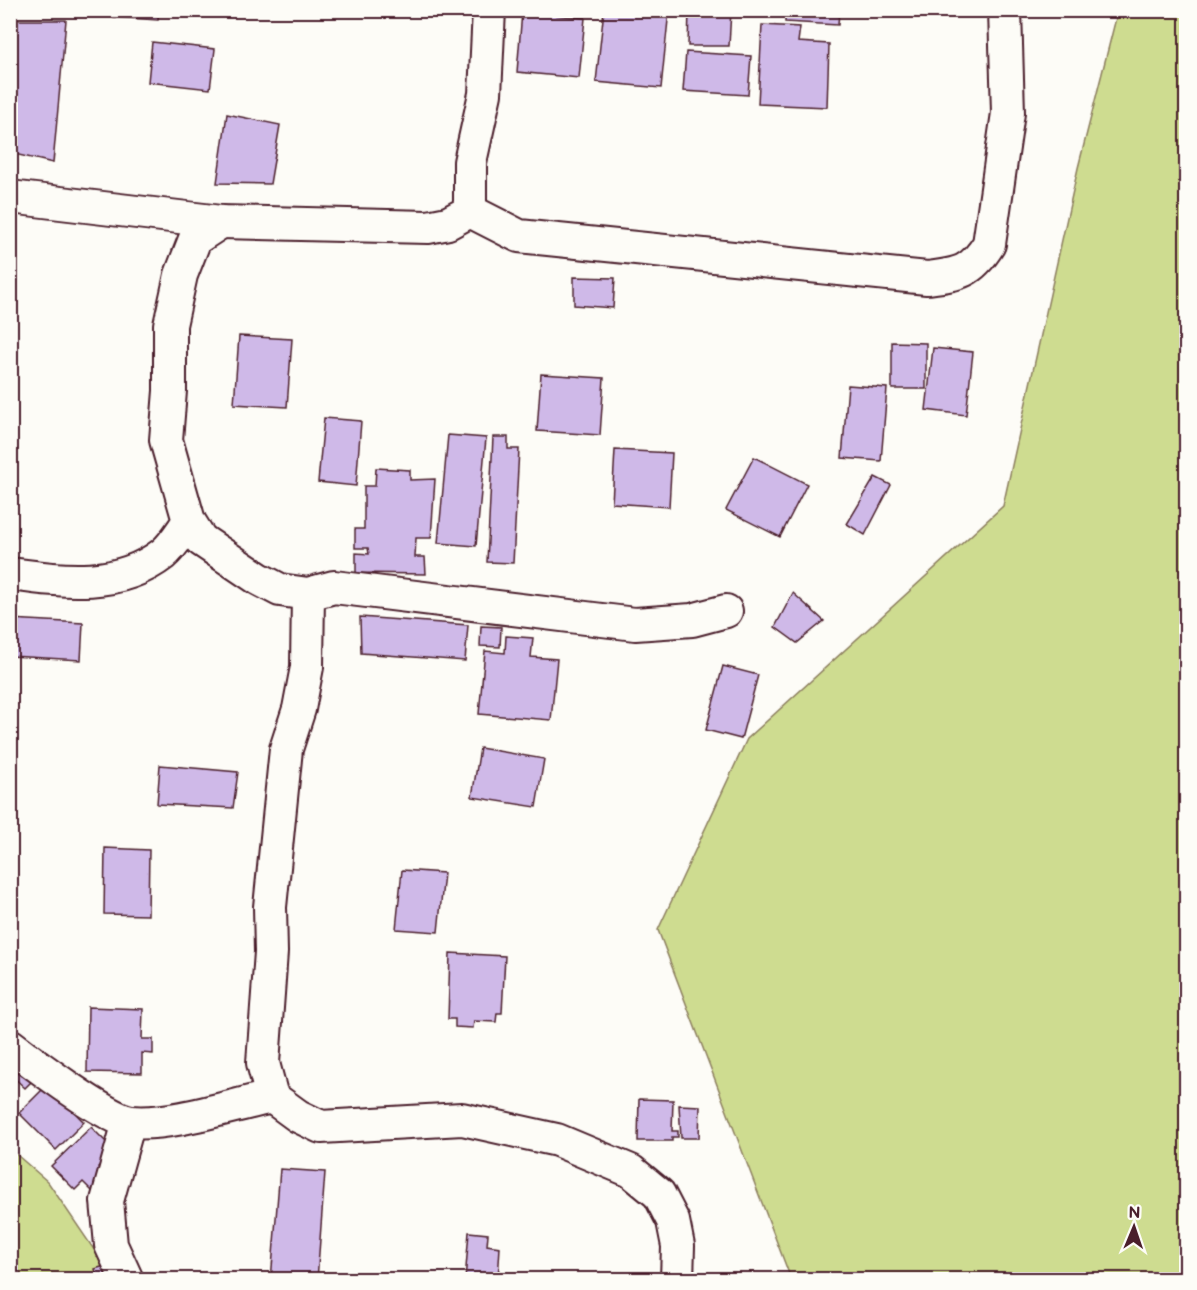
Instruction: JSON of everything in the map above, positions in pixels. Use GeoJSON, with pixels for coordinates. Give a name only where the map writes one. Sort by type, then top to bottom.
{"type":"FeatureCollection","features":[{"type":"Feature","properties":{"kind":"street"},"geometry":{"type":"LineString","coordinates":[[470,211],[470,162],[485,94],[489,10]]}},
{"type":"Feature","properties":{"kind":"street"},"geometry":{"type":"LineString","coordinates":[[470,211],[519,236],[927,278],[959,274],[978,262],[989,244],[1008,113],[1005,10]]}},
{"type":"Feature","properties":{"kind":"street"},"geometry":{"type":"LineString","coordinates":[[10,197],[221,222],[428,228],[448,224],[470,211]]}},
{"type":"Feature","properties":{"kind":"street"},"geometry":{"type":"LineString","coordinates":[[221,222],[195,239],[181,275],[170,325],[170,391],[166,440],[189,521],[201,540],[259,579],[280,590],[308,594],[334,587],[635,624],[692,620],[726,611]]}},
{"type":"Feature","properties":{"kind":"street"},"geometry":{"type":"LineString","coordinates":[[10,574],[77,582],[130,574],[164,554],[189,521]]}},
{"type":"Feature","properties":{"kind":"street"},"geometry":{"type":"LineString","coordinates":[[308,594],[307,667],[299,709],[286,749],[270,908],[271,952],[263,1063],[272,1097],[298,1116],[321,1127],[462,1119],[557,1140],[631,1171],[659,1194],[673,1221],[678,1246],[677,1280]]}},
{"type":"Feature","properties":{"kind":"street"},"geometry":{"type":"LineString","coordinates":[[10,1045],[86,1099],[129,1122],[159,1121],[272,1097]]}},
{"type":"Feature","properties":{"kind":"street"},"geometry":{"type":"LineString","coordinates":[[127,1280],[111,1245],[107,1201],[129,1122]]}},
{"type":"Feature","properties":{"kind":"green space"},"geometry":{"type":"Polygon","coordinates":[[[1118,10],[1186,11],[1186,1279],[791,1279],[658,930],[747,739],[1003,506],[1078,168],[1118,10]]]}},
{"type":"Feature","properties":{"kind":"green space"},"geometry":{"type":"Polygon","coordinates":[[[10,1149],[48,1182],[114,1279],[11,1279],[10,1149]]]}},
{"type":"Feature","properties":{"kind":"building"},"geometry":{"type":"Polygon","coordinates":[[[83,10],[159,10],[158,20],[82,15],[83,10]]]}},
{"type":"Feature","properties":{"kind":"building"},"geometry":{"type":"Polygon","coordinates":[[[604,10],[669,10],[661,88],[596,82],[604,10]]]}},
{"type":"Feature","properties":{"kind":"building"},"geometry":{"type":"Polygon","coordinates":[[[689,10],[731,10],[729,46],[688,46],[689,10]]]}},
{"type":"Feature","properties":{"kind":"building"},"geometry":{"type":"Polygon","coordinates":[[[785,10],[839,10],[838,25],[785,22],[785,10]]]}},
{"type":"Feature","properties":{"kind":"building"},"geometry":{"type":"Polygon","coordinates":[[[522,12],[585,18],[579,78],[517,72],[522,12]]]}},
{"type":"Feature","properties":{"kind":"building"},"geometry":{"type":"Polygon","coordinates":[[[16,20],[66,20],[53,163],[10,153],[10,65],[16,20]]]}},
{"type":"Feature","properties":{"kind":"building"},"geometry":{"type":"Polygon","coordinates":[[[762,25],[800,27],[798,42],[829,44],[827,107],[758,104],[762,25]]]}},
{"type":"Feature","properties":{"kind":"building"},"geometry":{"type":"Polygon","coordinates":[[[152,42],[215,49],[210,89],[148,82],[152,42]]]}},
{"type":"Feature","properties":{"kind":"building"},"geometry":{"type":"Polygon","coordinates":[[[686,52],[751,56],[748,95],[683,91],[686,52]]]}},
{"type":"Feature","properties":{"kind":"building"},"geometry":{"type":"Polygon","coordinates":[[[227,114],[280,125],[270,184],[217,183],[227,114]]]}},
{"type":"Feature","properties":{"kind":"building"},"geometry":{"type":"Polygon","coordinates":[[[574,277],[615,278],[613,308],[574,305],[574,277]]]}},
{"type":"Feature","properties":{"kind":"building"},"geometry":{"type":"Polygon","coordinates":[[[239,336],[292,339],[287,407],[234,404],[239,336]]]}},
{"type":"Feature","properties":{"kind":"building"},"geometry":{"type":"Polygon","coordinates":[[[892,342],[926,343],[926,389],[892,389],[892,342]]]}},
{"type":"Feature","properties":{"kind":"building"},"geometry":{"type":"Polygon","coordinates":[[[933,348],[973,352],[966,415],[926,410],[933,348]]]}},
{"type":"Feature","properties":{"kind":"building"},"geometry":{"type":"Polygon","coordinates":[[[541,374],[604,378],[600,435],[537,431],[541,374]]]}},
{"type":"Feature","properties":{"kind":"building"},"geometry":{"type":"Polygon","coordinates":[[[848,385],[887,388],[881,461],[842,458],[848,385]]]}},
{"type":"Feature","properties":{"kind":"building"},"geometry":{"type":"Polygon","coordinates":[[[324,418],[361,421],[356,486],[318,482],[324,418]]]}},
{"type":"Feature","properties":{"kind":"building"},"geometry":{"type":"Polygon","coordinates":[[[448,435],[486,438],[476,546],[438,543],[448,435]]]}},
{"type":"Feature","properties":{"kind":"building"},"geometry":{"type":"Polygon","coordinates":[[[493,437],[508,437],[508,449],[519,449],[513,563],[487,562],[493,437]]]}},
{"type":"Feature","properties":{"kind":"building"},"geometry":{"type":"Polygon","coordinates":[[[615,450],[672,453],[669,507],[612,503],[615,450]]]}},
{"type":"Feature","properties":{"kind":"building"},"geometry":{"type":"Polygon","coordinates":[[[754,457],[807,484],[780,537],[726,510],[754,457]]]}},
{"type":"Feature","properties":{"kind":"building"},"geometry":{"type":"Polygon","coordinates":[[[376,468],[410,470],[410,480],[435,479],[431,538],[416,538],[415,557],[425,557],[426,574],[356,573],[356,553],[369,554],[368,548],[355,548],[355,529],[364,529],[364,486],[375,486],[376,468]]]}},
{"type":"Feature","properties":{"kind":"building"},"geometry":{"type":"Polygon","coordinates":[[[875,477],[891,485],[865,535],[847,524],[875,477]]]}},
{"type":"Feature","properties":{"kind":"building"},"geometry":{"type":"Polygon","coordinates":[[[793,593],[824,621],[797,643],[775,627],[793,593]]]}},
{"type":"Feature","properties":{"kind":"building"},"geometry":{"type":"Polygon","coordinates":[[[360,617],[468,625],[465,661],[361,653],[360,617]]]}},
{"type":"Feature","properties":{"kind":"building"},"geometry":{"type":"Polygon","coordinates":[[[10,619],[83,623],[81,660],[10,656],[10,619]]]}},
{"type":"Feature","properties":{"kind":"building"},"geometry":{"type":"Polygon","coordinates":[[[481,626],[501,627],[500,647],[480,646],[481,626]]]}},
{"type":"Feature","properties":{"kind":"building"},"geometry":{"type":"Polygon","coordinates":[[[506,636],[533,638],[531,657],[557,659],[551,720],[479,714],[485,651],[505,653],[506,636]]]}},
{"type":"Feature","properties":{"kind":"building"},"geometry":{"type":"Polygon","coordinates":[[[723,666],[758,675],[741,739],[706,730],[723,666]]]}},
{"type":"Feature","properties":{"kind":"building"},"geometry":{"type":"Polygon","coordinates":[[[480,748],[544,759],[536,807],[472,797],[480,748]]]}},
{"type":"Feature","properties":{"kind":"building"},"geometry":{"type":"Polygon","coordinates":[[[160,765],[238,772],[233,808],[157,804],[160,765]]]}},
{"type":"Feature","properties":{"kind":"building"},"geometry":{"type":"Polygon","coordinates":[[[105,848],[149,850],[148,915],[104,914],[105,848]]]}},
{"type":"Feature","properties":{"kind":"building"},"geometry":{"type":"Polygon","coordinates":[[[402,870],[444,873],[438,932],[396,929],[402,870]]]}},
{"type":"Feature","properties":{"kind":"building"},"geometry":{"type":"Polygon","coordinates":[[[450,953],[505,956],[502,1013],[497,1013],[496,1022],[474,1021],[473,1028],[455,1027],[455,1019],[448,1019],[450,953]]]}},
{"type":"Feature","properties":{"kind":"building"},"geometry":{"type":"Polygon","coordinates":[[[88,1007],[143,1009],[142,1039],[153,1039],[153,1054],[142,1053],[142,1073],[87,1072],[88,1007]]]}},
{"type":"Feature","properties":{"kind":"building"},"geometry":{"type":"Polygon","coordinates":[[[10,1050],[37,1076],[25,1088],[10,1074],[10,1050]]]}},
{"type":"Feature","properties":{"kind":"building"},"geometry":{"type":"Polygon","coordinates":[[[47,1085],[84,1122],[56,1150],[19,1113],[47,1085]]]}},
{"type":"Feature","properties":{"kind":"building"},"geometry":{"type":"Polygon","coordinates":[[[639,1099],[673,1100],[672,1131],[678,1131],[678,1137],[672,1137],[672,1141],[638,1141],[639,1099]]]}},
{"type":"Feature","properties":{"kind":"building"},"geometry":{"type":"Polygon","coordinates":[[[679,1105],[700,1106],[699,1138],[681,1138],[679,1105]]]}},
{"type":"Feature","properties":{"kind":"building"},"geometry":{"type":"Polygon","coordinates":[[[91,1127],[115,1151],[98,1167],[107,1176],[92,1191],[83,1182],[75,1190],[51,1166],[91,1127]]]}},
{"type":"Feature","properties":{"kind":"building"},"geometry":{"type":"Polygon","coordinates":[[[280,1169],[325,1172],[317,1280],[271,1280],[280,1169]]]}},
{"type":"Feature","properties":{"kind":"building"},"geometry":{"type":"Polygon","coordinates":[[[469,1232],[488,1234],[487,1245],[500,1247],[498,1280],[465,1280],[469,1232]]]}},
{"type":"Feature","properties":{"kind":"building"},"geometry":{"type":"Polygon","coordinates":[[[114,1263],[119,1280],[98,1280],[95,1269],[114,1263]]]}}]}
